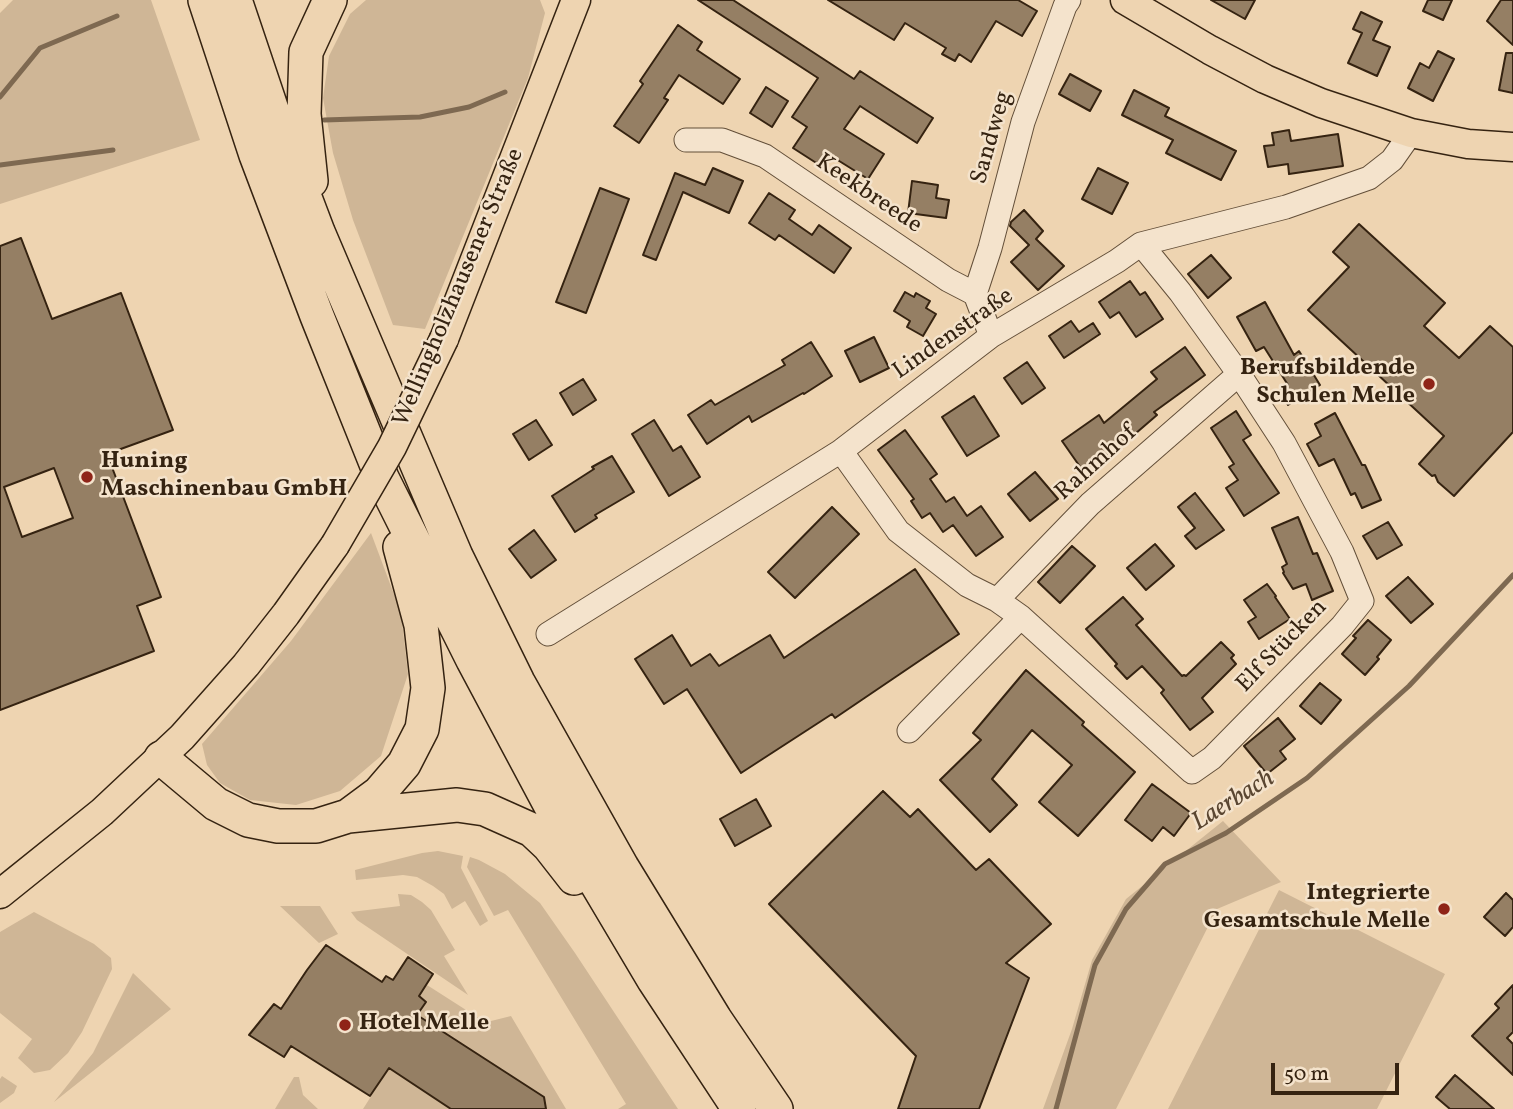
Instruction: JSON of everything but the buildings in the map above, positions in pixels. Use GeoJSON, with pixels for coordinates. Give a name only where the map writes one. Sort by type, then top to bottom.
{"type":"FeatureCollection","features":[{"type":"Feature","properties":{"kind":"highway"},"geometry":{"type":"LineString","coordinates":[[205,0],[256,155],[317,316],[383,478],[473,660],[541,787],[654,979],[739,1109]]}},
{"type":"Feature","properties":{"kind":"highway"},"geometry":{"type":"LineString","coordinates":[[236,0],[273,113],[318,232],[456,556],[518,682],[622,867],[715,1019],[776,1109]]}},
{"type":"Feature","properties":{"kind":"highway"},"geometry":{"type":"LineString","coordinates":[[318,232],[303,114],[306,52],[330,0]]}},
{"type":"Feature","properties":{"kind":"highway"},"geometry":{"type":"LineString","coordinates":[[348,816],[379,793],[404,764],[422,729],[428,688],[421,625],[383,478]]}},
{"type":"Feature","properties":{"kind":"highway"},"geometry":{"type":"LineString","coordinates":[[161,758],[216,804],[248,820],[278,827],[316,826],[348,816],[457,805],[485,809],[532,830],[549,846],[654,979]]}},
{"type":"Feature","properties":{"kind":"main road","name":"Wellingholzhausener Straße"},"geometry":{"type":"LineString","coordinates":[[0,894],[93,820],[161,758],[246,666],[335,545],[392,447],[444,339],[576,0]]}},
{"type":"Feature","properties":{"kind":"main road"},"geometry":{"type":"LineString","coordinates":[[1125,0],[1265,79],[1321,103],[1411,133],[1468,144],[1513,147]]}},
{"type":"Feature","properties":{"kind":"street","name":"Sandweg"},"geometry":{"type":"LineString","coordinates":[[975,294],[1023,122],[1069,0]]}},
{"type":"Feature","properties":{"kind":"street","name":"Lindenstraße"},"geometry":{"type":"LineString","coordinates":[[548,634],[841,451],[991,336],[1141,244],[1286,207],[1369,178],[1392,160],[1411,133]]}},
{"type":"Feature","properties":{"kind":"street","name":"Keekbreede"},"geometry":{"type":"LineString","coordinates":[[686,140],[722,140],[765,156],[948,280],[975,294]]}},
{"type":"Feature","properties":{"kind":"street","name":"Elf Stücken"},"geometry":{"type":"LineString","coordinates":[[841,451],[898,531],[967,585],[997,600],[1021,617],[1192,772],[1212,758],[1342,626],[1362,601],[1342,552],[1284,443],[1239,374],[1180,292],[1141,244]]}},
{"type":"Feature","properties":{"kind":"street"},"geometry":{"type":"LineString","coordinates":[[975,294],[991,336]]}},
{"type":"Feature","properties":{"kind":"street","name":"Rahmhof"},"geometry":{"type":"LineString","coordinates":[[997,600],[1090,503],[1239,374]]}},
{"type":"Feature","properties":{"kind":"street"},"geometry":{"type":"LineString","coordinates":[[909,731],[1021,617]]}},
{"type":"Feature","properties":{"kind":"shaded area"},"geometry":{"type":"Polygon","coordinates":[[[13,0],[151,0],[200,140],[0,204],[0,13],[13,0]]]}},
{"type":"Feature","properties":{"kind":"shaded area"},"geometry":{"type":"Polygon","coordinates":[[[366,0],[540,0],[545,13],[528,78],[425,329],[393,325],[353,220],[333,153],[323,98],[329,56],[350,14],[366,0]]]}},
{"type":"Feature","properties":{"kind":"shaded area"},"geometry":{"type":"Polygon","coordinates":[[[371,533],[401,613],[408,674],[381,756],[340,791],[296,805],[250,800],[220,783],[207,765],[202,744],[291,641],[371,533]]]}},
{"type":"Feature","properties":{"kind":"shaded area"},"geometry":{"type":"Polygon","coordinates":[[[1223,821],[1281,882],[1217,909],[1116,1109],[1043,1109],[1072,1029],[1092,960],[1126,899],[1223,821]]]}},
{"type":"Feature","properties":{"kind":"shaded area"},"geometry":{"type":"Polygon","coordinates":[[[438,851],[463,856],[461,868],[488,921],[480,926],[465,901],[452,909],[444,894],[417,877],[403,875],[356,880],[355,870],[438,851]]]}},
{"type":"Feature","properties":{"kind":"shaded area"},"geometry":{"type":"Polygon","coordinates":[[[470,857],[505,874],[540,903],[678,1109],[618,1109],[626,1104],[508,910],[494,916],[467,867],[470,857]]]}},
{"type":"Feature","properties":{"kind":"shaded area"},"geometry":{"type":"Polygon","coordinates":[[[1279,890],[1445,974],[1377,1109],[1168,1109],[1279,890]]]}},
{"type":"Feature","properties":{"kind":"shaded area"},"geometry":{"type":"Polygon","coordinates":[[[398,894],[411,895],[431,910],[455,950],[444,956],[468,995],[357,920],[351,912],[400,906],[398,894]]]}},
{"type":"Feature","properties":{"kind":"shaded area"},"geometry":{"type":"Polygon","coordinates":[[[280,906],[320,906],[338,934],[319,943],[280,906]]]}},
{"type":"Feature","properties":{"kind":"shaded area"},"geometry":{"type":"Polygon","coordinates":[[[34,912],[94,944],[111,958],[112,969],[82,1032],[68,1053],[50,1070],[34,1073],[18,1058],[32,1039],[0,1013],[0,932],[34,912]]]}},
{"type":"Feature","properties":{"kind":"shaded area"},"geometry":{"type":"Polygon","coordinates":[[[133,973],[171,1009],[54,1102],[93,1053],[133,973]]]}},
{"type":"Feature","properties":{"kind":"shaded area"},"geometry":{"type":"Polygon","coordinates":[[[427,985],[477,1017],[491,1021],[511,1016],[566,1109],[546,1109],[544,1097],[417,1015],[426,1002],[419,996],[427,985]]]}},
{"type":"Feature","properties":{"kind":"shaded area"},"geometry":{"type":"Polygon","coordinates":[[[389,1068],[451,1109],[363,1109],[389,1068]]]}},
{"type":"Feature","properties":{"kind":"shaded area"},"geometry":{"type":"Polygon","coordinates":[[[2,1076],[17,1086],[14,1093],[0,1103],[0,1079],[2,1076]]]}},
{"type":"Feature","properties":{"kind":"shaded area"},"geometry":{"type":"Polygon","coordinates":[[[294,1077],[299,1077],[303,1095],[318,1109],[275,1109],[294,1077]]]}},
{"type":"Feature","properties":{"kind":"waterway"},"geometry":{"type":"LineString","coordinates":[[0,97],[40,48],[117,16]]}},
{"type":"Feature","properties":{"kind":"waterway"},"geometry":{"type":"LineString","coordinates":[[324,120],[420,117],[469,107],[505,92]]}},
{"type":"Feature","properties":{"kind":"waterway"},"geometry":{"type":"LineString","coordinates":[[0,165],[113,150]]}},
{"type":"Feature","properties":{"kind":"waterway","name":"Laerbach"},"geometry":{"type":"LineString","coordinates":[[1056,1109],[1095,965],[1126,909],[1165,864],[1226,833],[1307,778],[1409,686],[1513,575]]}},
{"type":"Feature","properties":{"kind":"place","name":"Berufsbildende Schulen Melle"},"geometry":{"type":"Point","coordinates":[1429,384]}},
{"type":"Feature","properties":{"kind":"place","name":"Huning Maschinenbau GmbH"},"geometry":{"type":"Point","coordinates":[87,477]}},
{"type":"Feature","properties":{"kind":"place","name":"Integrierte Gesamtschule Melle"},"geometry":{"type":"Point","coordinates":[1444,909]}},
{"type":"Feature","properties":{"kind":"place","name":"Hotel Melle"},"geometry":{"type":"Point","coordinates":[345,1025]}}]}
